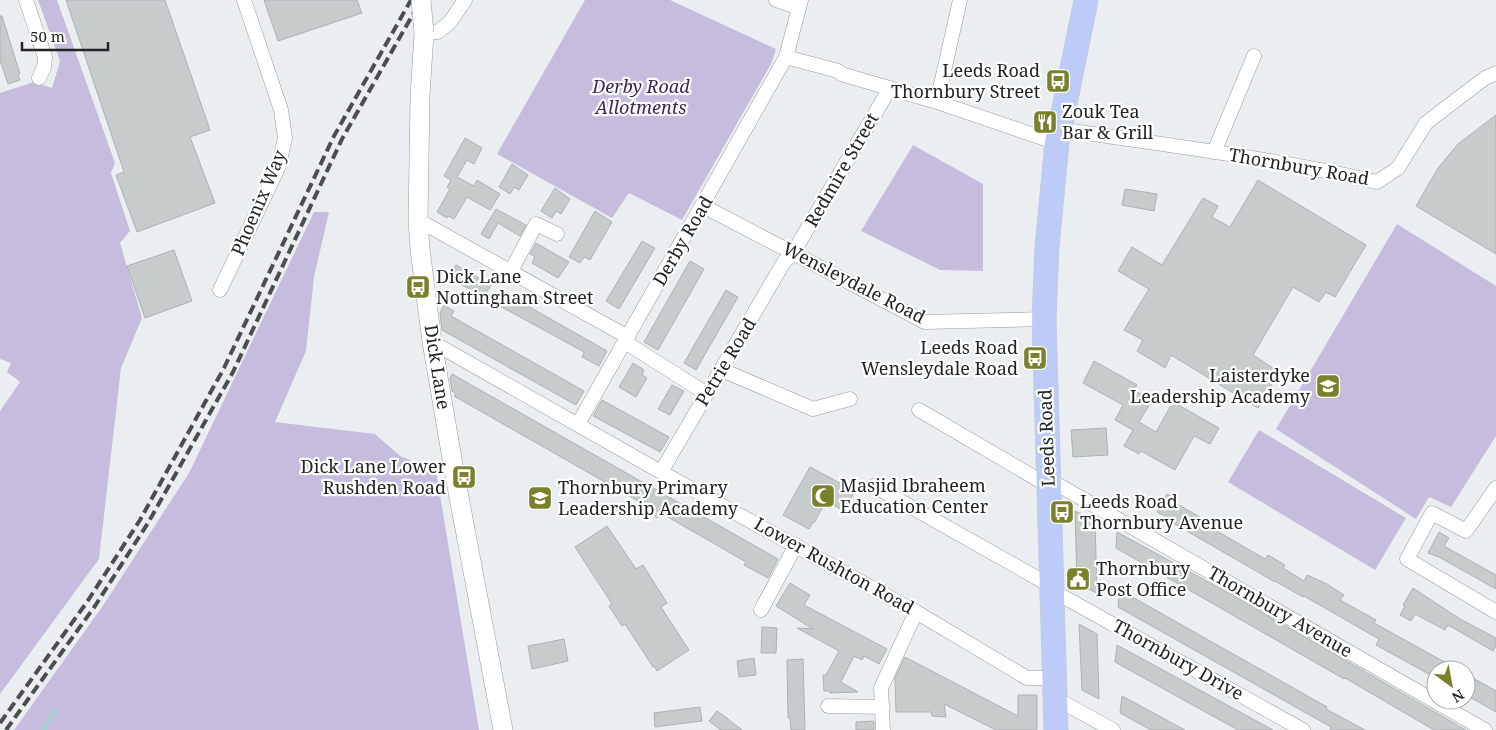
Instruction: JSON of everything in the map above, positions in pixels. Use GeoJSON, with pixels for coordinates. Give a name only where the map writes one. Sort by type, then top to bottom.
{"type":"FeatureCollection","features":[{"type":"Feature","properties":{"kind":"highway","name":"Leeds Road"},"geometry":{"type":"LineString","coordinates":[[1056,730],[1044,319],[1047,247],[1058,136],[1086,0]]}},
{"type":"Feature","properties":{"kind":"street"},"geometry":{"type":"LineString","coordinates":[[26,0],[45,57],[44,67],[39,78]]}},
{"type":"Feature","properties":{"kind":"street","name":"Phoenix Way"},"geometry":{"type":"LineString","coordinates":[[220,290],[279,166],[285,138],[281,110],[244,0]]}},
{"type":"Feature","properties":{"kind":"street","name":"Dick Lane"},"geometry":{"type":"LineString","coordinates":[[421,0],[424,33],[420,96],[418,220],[420,249],[432,342],[455,476],[503,730]]}},
{"type":"Feature","properties":{"kind":"street"},"geometry":{"type":"LineString","coordinates":[[424,33],[438,32],[450,22],[465,0]]}},
{"type":"Feature","properties":{"kind":"street"},"geometry":{"type":"LineString","coordinates":[[776,0],[800,4]]}},
{"type":"Feature","properties":{"kind":"street"},"geometry":{"type":"LineString","coordinates":[[937,102],[960,0]]}},
{"type":"Feature","properties":{"kind":"street","name":"Derby Road"},"geometry":{"type":"LineString","coordinates":[[578,424],[786,57],[800,4]]}},
{"type":"Feature","properties":{"kind":"street"},"geometry":{"type":"LineString","coordinates":[[1214,152],[1254,56]]}},
{"type":"Feature","properties":{"kind":"street","name":"Thornbury Road"},"geometry":{"type":"LineString","coordinates":[[786,57],[838,70],[841,74],[1058,136],[1214,152],[1335,172],[1377,182],[1398,168],[1426,123],[1484,78],[1496,73]]}},
{"type":"Feature","properties":{"kind":"street","name":"Redmire Street"},"geometry":{"type":"LineString","coordinates":[[793,253],[890,88]]}},
{"type":"Feature","properties":{"kind":"street","name":"Wensleydale Road"},"geometry":{"type":"LineString","coordinates":[[703,206],[925,322],[1044,319]]}},
{"type":"Feature","properties":{"kind":"street"},"geometry":{"type":"LineString","coordinates":[[418,220],[511,271],[626,339],[707,394]]}},
{"type":"Feature","properties":{"kind":"street"},"geometry":{"type":"LineString","coordinates":[[511,271],[536,224],[557,234]]}},
{"type":"Feature","properties":{"kind":"street","name":"Petrie Road"},"geometry":{"type":"LineString","coordinates":[[661,472],[784,262],[793,253]]}},
{"type":"Feature","properties":{"kind":"street","name":"Lower Rushton Road"},"geometry":{"type":"LineString","coordinates":[[432,342],[661,472],[916,612],[1027,678],[1055,688]]}},
{"type":"Feature","properties":{"kind":"street"},"geometry":{"type":"LineString","coordinates":[[722,370],[813,409],[850,399]]}},
{"type":"Feature","properties":{"kind":"street","name":"Thornbury Avenue"},"geometry":{"type":"LineString","coordinates":[[919,410],[1485,730]]}},
{"type":"Feature","properties":{"kind":"street","name":"Thornbury Drive"},"geometry":{"type":"LineString","coordinates":[[874,486],[1302,730]]}},
{"type":"Feature","properties":{"kind":"street"},"geometry":{"type":"LineString","coordinates":[[1496,488],[1466,531],[1432,513],[1406,560],[1496,612]]}},
{"type":"Feature","properties":{"kind":"street"},"geometry":{"type":"LineString","coordinates":[[761,610],[796,545]]}},
{"type":"Feature","properties":{"kind":"street"},"geometry":{"type":"LineString","coordinates":[[884,730],[881,688],[916,612]]}},
{"type":"Feature","properties":{"kind":"street"},"geometry":{"type":"LineString","coordinates":[[1055,688],[1112,730]]}},
{"type":"Feature","properties":{"kind":"street"},"geometry":{"type":"LineString","coordinates":[[828,706],[883,707]]}},
{"type":"Feature","properties":{"kind":"green space"},"geometry":{"type":"Polygon","coordinates":[[[38,0],[57,0],[115,163],[111,173],[130,231],[120,243],[142,318],[121,368],[99,559],[0,694],[0,411],[20,382],[7,372],[11,363],[0,359],[0,93],[34,82],[52,88],[60,61],[38,0]]]}},
{"type":"Feature","properties":{"kind":"green space","name":"Derby Road Allotments"},"geometry":{"type":"Polygon","coordinates":[[[585,0],[670,0],[776,49],[771,64],[682,220],[629,193],[612,218],[497,154],[585,0]]]}},
{"type":"Feature","properties":{"kind":"green space"},"geometry":{"type":"Polygon","coordinates":[[[913,145],[983,184],[983,271],[940,270],[861,231],[913,145]]]}},
{"type":"Feature","properties":{"kind":"green space"},"geometry":{"type":"Polygon","coordinates":[[[314,212],[329,212],[314,277],[306,351],[275,422],[375,434],[400,456],[436,471],[479,730],[14,730],[102,607],[189,473],[314,212]]]}},
{"type":"Feature","properties":{"kind":"green space"},"geometry":{"type":"Polygon","coordinates":[[[1397,224],[1496,286],[1496,436],[1451,507],[1429,497],[1416,519],[1276,429],[1397,224]]]}},
{"type":"Feature","properties":{"kind":"green space"},"geometry":{"type":"Polygon","coordinates":[[[1259,430],[1406,518],[1375,570],[1228,482],[1259,430]]]}},
{"type":"Feature","properties":{"kind":"building"},"geometry":{"type":"Polygon","coordinates":[[[66,0],[165,0],[210,130],[190,137],[215,203],[137,232],[116,175],[124,172],[66,0]]]}},
{"type":"Feature","properties":{"kind":"building"},"geometry":{"type":"Polygon","coordinates":[[[264,0],[357,0],[362,13],[278,41],[264,0]]]}},
{"type":"Feature","properties":{"kind":"building"},"geometry":{"type":"Polygon","coordinates":[[[0,16],[2,16],[20,74],[18,75],[20,80],[8,84],[0,60],[0,16]]]}},
{"type":"Feature","properties":{"kind":"building"},"geometry":{"type":"Polygon","coordinates":[[[1496,115],[1496,254],[1416,206],[1438,168],[1458,144],[1496,115]]]}},
{"type":"Feature","properties":{"kind":"building"},"geometry":{"type":"Polygon","coordinates":[[[465,138],[482,148],[474,164],[467,160],[457,177],[474,186],[477,180],[500,194],[490,210],[467,197],[454,219],[448,216],[447,218],[437,212],[450,189],[447,187],[451,180],[444,176],[465,138]]]}},
{"type":"Feature","properties":{"kind":"building"},"geometry":{"type":"Polygon","coordinates":[[[512,164],[528,175],[519,190],[514,187],[510,194],[499,187],[512,164]]]}},
{"type":"Feature","properties":{"kind":"building"},"geometry":{"type":"Polygon","coordinates":[[[1258,180],[1366,245],[1335,297],[1326,292],[1319,302],[1293,287],[1253,355],[1279,372],[1258,408],[1171,355],[1165,368],[1137,351],[1143,340],[1124,330],[1149,289],[1118,271],[1132,247],[1162,265],[1203,198],[1218,206],[1212,217],[1230,227],[1258,180]]]}},
{"type":"Feature","properties":{"kind":"building"},"geometry":{"type":"Polygon","coordinates":[[[555,188],[570,199],[561,214],[556,211],[552,218],[541,211],[555,188]]]}},
{"type":"Feature","properties":{"kind":"building"},"geometry":{"type":"Polygon","coordinates":[[[1125,189],[1157,194],[1154,211],[1122,205],[1125,189]]]}},
{"type":"Feature","properties":{"kind":"building"},"geometry":{"type":"Polygon","coordinates":[[[496,209],[526,225],[520,236],[498,223],[489,239],[481,234],[496,209]]]}},
{"type":"Feature","properties":{"kind":"building"},"geometry":{"type":"Polygon","coordinates":[[[595,211],[612,222],[590,260],[584,257],[580,263],[569,257],[595,211]]]}},
{"type":"Feature","properties":{"kind":"building"},"geometry":{"type":"Polygon","coordinates":[[[642,241],[655,248],[619,309],[606,301],[642,241]]]}},
{"type":"Feature","properties":{"kind":"building"},"geometry":{"type":"Polygon","coordinates":[[[536,243],[569,262],[558,278],[532,263],[535,257],[530,254],[536,243]]]}},
{"type":"Feature","properties":{"kind":"building"},"geometry":{"type":"Polygon","coordinates":[[[174,250],[192,301],[145,318],[127,266],[174,250]]]}},
{"type":"Feature","properties":{"kind":"building"},"geometry":{"type":"Polygon","coordinates":[[[690,261],[704,269],[658,350],[644,342],[690,261]]]}},
{"type":"Feature","properties":{"kind":"building"},"geometry":{"type":"Polygon","coordinates":[[[456,265],[491,285],[484,297],[449,278],[456,265]]]}},
{"type":"Feature","properties":{"kind":"building"},"geometry":{"type":"Polygon","coordinates":[[[726,290],[738,297],[696,370],[684,363],[726,290]]]}},
{"type":"Feature","properties":{"kind":"building"},"geometry":{"type":"Polygon","coordinates":[[[505,293],[607,351],[599,366],[582,357],[584,352],[498,305],[505,293]]]}},
{"type":"Feature","properties":{"kind":"building"},"geometry":{"type":"Polygon","coordinates":[[[444,305],[454,311],[451,316],[584,391],[576,405],[442,330],[440,313],[444,305]]]}},
{"type":"Feature","properties":{"kind":"building"},"geometry":{"type":"Polygon","coordinates":[[[1094,361],[1137,385],[1134,390],[1152,400],[1139,422],[1156,432],[1173,402],[1219,428],[1210,444],[1194,436],[1175,470],[1141,451],[1139,454],[1124,446],[1133,430],[1115,420],[1123,405],[1083,383],[1094,361]]]}},
{"type":"Feature","properties":{"kind":"building"},"geometry":{"type":"Polygon","coordinates":[[[633,363],[644,370],[642,375],[647,378],[636,397],[619,387],[633,363]]]}},
{"type":"Feature","properties":{"kind":"building"},"geometry":{"type":"Polygon","coordinates":[[[452,374],[778,559],[768,578],[744,565],[746,562],[661,513],[658,518],[638,506],[640,502],[454,396],[456,394],[452,391],[450,378],[452,374]]]}},
{"type":"Feature","properties":{"kind":"building"},"geometry":{"type":"Polygon","coordinates":[[[672,385],[684,391],[670,415],[658,409],[672,385]]]}},
{"type":"Feature","properties":{"kind":"building"},"geometry":{"type":"Polygon","coordinates":[[[602,400],[669,437],[660,452],[593,416],[602,400]]]}},
{"type":"Feature","properties":{"kind":"building"},"geometry":{"type":"Polygon","coordinates":[[[1106,428],[1108,455],[1073,457],[1071,430],[1106,428]]]}},
{"type":"Feature","properties":{"kind":"building","name":"Masjid Ibraheem Education Center"},"geometry":{"type":"Polygon","coordinates":[[[810,467],[855,491],[844,511],[826,501],[809,529],[783,515],[810,467]]]}},
{"type":"Feature","properties":{"kind":"building"},"geometry":{"type":"Polygon","coordinates":[[[1167,494],[1177,499],[1175,503],[1200,517],[1198,520],[1265,559],[1268,555],[1285,565],[1283,568],[1304,581],[1307,575],[1327,584],[1344,595],[1340,600],[1376,620],[1374,623],[1441,660],[1426,660],[1426,672],[1376,645],[1379,639],[1304,596],[1275,582],[1157,512],[1167,494]]]}},
{"type":"Feature","properties":{"kind":"building"},"geometry":{"type":"Polygon","coordinates":[[[1075,511],[1095,521],[1097,593],[1077,584],[1075,511]]]}},
{"type":"Feature","properties":{"kind":"building"},"geometry":{"type":"Polygon","coordinates":[[[607,526],[636,569],[643,565],[667,603],[661,607],[689,650],[657,671],[625,624],[622,626],[609,606],[612,604],[575,547],[607,526]]]}},
{"type":"Feature","properties":{"kind":"building"},"geometry":{"type":"Polygon","coordinates":[[[1117,532],[1234,596],[1426,707],[1426,710],[1431,710],[1466,730],[1434,730],[1116,548],[1117,532]]]}},
{"type":"Feature","properties":{"kind":"building"},"geometry":{"type":"Polygon","coordinates":[[[1439,532],[1449,538],[1444,546],[1496,575],[1496,589],[1439,557],[1428,553],[1439,532]]]}},
{"type":"Feature","properties":{"kind":"building"},"geometry":{"type":"Polygon","coordinates":[[[790,583],[810,595],[804,605],[887,649],[879,664],[864,656],[862,660],[854,656],[841,682],[858,692],[830,693],[830,691],[824,691],[823,675],[826,675],[839,651],[797,628],[813,629],[776,606],[790,583]]]}},
{"type":"Feature","properties":{"kind":"building"},"geometry":{"type":"Polygon","coordinates":[[[1413,588],[1460,619],[1496,638],[1496,646],[1493,651],[1448,625],[1445,630],[1415,614],[1411,621],[1400,615],[1405,606],[1403,605],[1413,588]]]}},
{"type":"Feature","properties":{"kind":"building"},"geometry":{"type":"Polygon","coordinates":[[[1120,590],[1365,730],[1330,730],[1331,727],[1118,607],[1120,590]]]}},
{"type":"Feature","properties":{"kind":"building"},"geometry":{"type":"Polygon","coordinates":[[[1079,624],[1097,634],[1099,699],[1082,690],[1079,624]]]}},
{"type":"Feature","properties":{"kind":"building"},"geometry":{"type":"Polygon","coordinates":[[[762,627],[777,628],[776,653],[761,653],[762,627]]]}},
{"type":"Feature","properties":{"kind":"building"},"geometry":{"type":"Polygon","coordinates":[[[564,639],[568,661],[532,669],[528,646],[564,639]]]}},
{"type":"Feature","properties":{"kind":"building"},"geometry":{"type":"Polygon","coordinates":[[[1117,645],[1273,730],[1238,730],[1115,662],[1117,645]]]}},
{"type":"Feature","properties":{"kind":"building"},"geometry":{"type":"Polygon","coordinates":[[[905,657],[1018,716],[1018,695],[1037,695],[1037,730],[996,730],[944,704],[946,717],[932,716],[931,712],[896,712],[895,678],[905,657]]]}},
{"type":"Feature","properties":{"kind":"building"},"geometry":{"type":"Polygon","coordinates":[[[754,658],[756,675],[739,677],[737,661],[754,658]]]}},
{"type":"Feature","properties":{"kind":"building"},"geometry":{"type":"Polygon","coordinates":[[[803,659],[805,730],[791,730],[790,718],[788,718],[787,660],[803,659]]]}},
{"type":"Feature","properties":{"kind":"building"},"geometry":{"type":"Polygon","coordinates":[[[1476,680],[1496,691],[1496,712],[1476,701],[1476,680]]]}},
{"type":"Feature","properties":{"kind":"building"},"geometry":{"type":"Polygon","coordinates":[[[1122,696],[1185,730],[1151,730],[1120,713],[1122,696]]]}},
{"type":"Feature","properties":{"kind":"building"},"geometry":{"type":"Polygon","coordinates":[[[700,707],[702,721],[655,727],[654,713],[700,707]]]}},
{"type":"Feature","properties":{"kind":"building"},"geometry":{"type":"Polygon","coordinates":[[[717,711],[742,730],[721,730],[709,721],[717,711]]]}},
{"type":"Feature","properties":{"kind":"building"},"geometry":{"type":"Polygon","coordinates":[[[874,721],[874,730],[856,730],[856,722],[874,721]]]}},
{"type":"Feature","properties":{"kind":"waterway"},"geometry":{"type":"LineString","coordinates":[[44,730],[54,710]]}},
{"type":"Feature","properties":{"kind":"railway"},"geometry":{"type":"LineString","coordinates":[[0,723],[87,602],[140,520],[224,368],[334,136],[411,0]]}},
{"type":"Feature","properties":{"kind":"railway"},"geometry":{"type":"LineString","coordinates":[[6,730],[95,606],[148,523],[233,372],[342,139],[421,0]]}},
{"type":"Feature","properties":{"kind":"place","name":"Leeds Road Thornbury Street"},"geometry":{"type":"Point","coordinates":[1058,81]}},
{"type":"Feature","properties":{"kind":"place","name":"Zouk Tea Bar & Grill"},"geometry":{"type":"Point","coordinates":[1045,122]}},
{"type":"Feature","properties":{"kind":"place","name":"Dick Lane Nottingham Street"},"geometry":{"type":"Point","coordinates":[418,287]}},
{"type":"Feature","properties":{"kind":"place","name":"Leeds Road Wensleydale Road"},"geometry":{"type":"Point","coordinates":[1035,358]}},
{"type":"Feature","properties":{"kind":"place","name":"Laisterdyke Leadership Academy"},"geometry":{"type":"Point","coordinates":[1328,386]}},
{"type":"Feature","properties":{"kind":"place","name":"Dick Lane Lower Rushden Road"},"geometry":{"type":"Point","coordinates":[464,477]}},
{"type":"Feature","properties":{"kind":"place","name":"Masjid Ibraheem Education Center"},"geometry":{"type":"Point","coordinates":[823,496]}},
{"type":"Feature","properties":{"kind":"place","name":"Thornbury Primary Leadership Academy"},"geometry":{"type":"Point","coordinates":[540,498]}},
{"type":"Feature","properties":{"kind":"place","name":"Leeds Road Thornbury Avenue"},"geometry":{"type":"Point","coordinates":[1062,512]}},
{"type":"Feature","properties":{"kind":"place","name":"Thornbury Post Office"},"geometry":{"type":"Point","coordinates":[1078,579]}}]}
